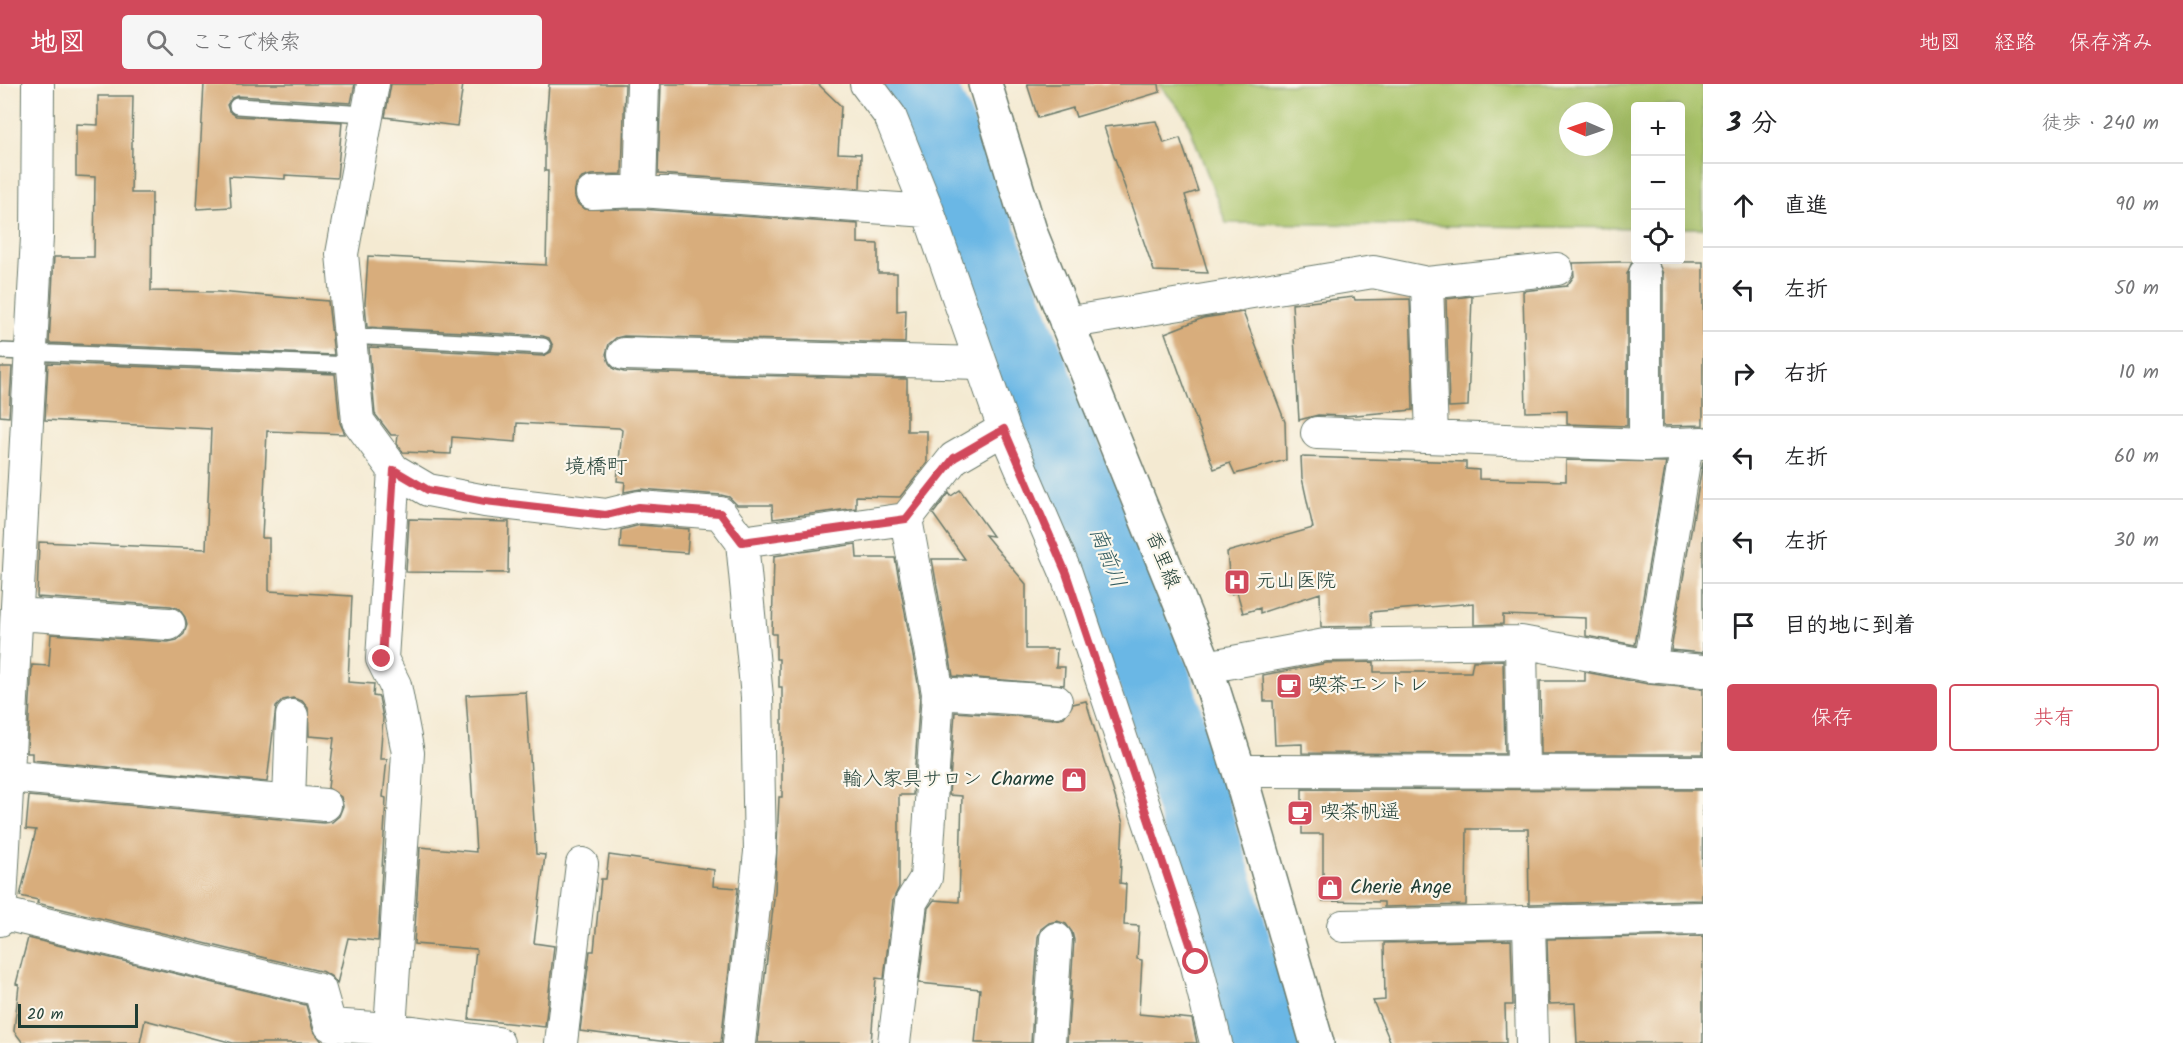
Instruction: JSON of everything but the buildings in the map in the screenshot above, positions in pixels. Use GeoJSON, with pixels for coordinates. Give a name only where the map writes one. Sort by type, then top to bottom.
{"type":"FeatureCollection","features":[{"type":"Feature","properties":{"kind":"street"},"geometry":{"type":"LineString","coordinates":[[0,920],[18,614],[11,510],[31,352],[37,237],[38,84]]}},
{"type":"Feature","properties":{"kind":"street"},"geometry":{"type":"LineString","coordinates":[[640,191],[643,84]]}},
{"type":"Feature","properties":{"kind":"street"},"geometry":{"type":"LineString","coordinates":[[866,84],[890,116],[928,211],[1004,429],[1066,573],[1113,706],[1196,962],[1216,1043]]}},
{"type":"Feature","properties":{"kind":"street","name":"香里線"},"geometry":{"type":"LineString","coordinates":[[985,84],[1031,234],[1206,667],[1239,771],[1317,1043]]}},
{"type":"Feature","properties":{"kind":"street"},"geometry":{"type":"LineString","coordinates":[[369,99],[342,254],[358,421],[394,470],[428,490],[485,501],[606,515],[639,507],[720,513],[742,542],[757,697],[760,852],[739,1043]]}},
{"type":"Feature","properties":{"kind":"street"},"geometry":{"type":"LineString","coordinates":[[592,193],[640,191],[928,211]]}},
{"type":"Feature","properties":{"kind":"street"},"geometry":{"type":"LineString","coordinates":[[1066,323],[1373,272],[1427,283],[1557,269]]}},
{"type":"Feature","properties":{"kind":"street"},"geometry":{"type":"LineString","coordinates":[[1645,274],[1646,445]]}},
{"type":"Feature","properties":{"kind":"street"},"geometry":{"type":"LineString","coordinates":[[1427,283],[1432,437]]}},
{"type":"Feature","properties":{"kind":"street"},"geometry":{"type":"LineString","coordinates":[[624,354],[981,363]]}},
{"type":"Feature","properties":{"kind":"street"},"geometry":{"type":"LineString","coordinates":[[742,542],[906,519],[954,458],[1004,429]]}},
{"type":"Feature","properties":{"kind":"street"},"geometry":{"type":"LineString","coordinates":[[1317,433],[1646,445],[1695,444],[1650,666]]}},
{"type":"Feature","properties":{"kind":"street"},"geometry":{"type":"LineString","coordinates":[[390,1029],[408,753],[396,685],[382,659],[394,470]]}},
{"type":"Feature","properties":{"kind":"street"},"geometry":{"type":"LineString","coordinates":[[894,1043],[911,902],[926,878],[938,693],[906,519]]}},
{"type":"Feature","properties":{"kind":"street"},"geometry":{"type":"LineString","coordinates":[[18,614],[169,624]]}},
{"type":"Feature","properties":{"kind":"street"},"geometry":{"type":"LineString","coordinates":[[1206,667],[1325,645],[1521,642],[1650,666],[1703,670]]}},
{"type":"Feature","properties":{"kind":"street"},"geometry":{"type":"LineString","coordinates":[[1521,642],[1523,770]]}},
{"type":"Feature","properties":{"kind":"street"},"geometry":{"type":"LineString","coordinates":[[938,693],[1056,701]]}},
{"type":"Feature","properties":{"kind":"street"},"geometry":{"type":"LineString","coordinates":[[289,801],[292,716]]}},
{"type":"Feature","properties":{"kind":"street"},"geometry":{"type":"LineString","coordinates":[[1239,771],[1703,772]]}},
{"type":"Feature","properties":{"kind":"street"},"geometry":{"type":"LineString","coordinates":[[8,776],[325,805]]}},
{"type":"Feature","properties":{"kind":"street"},"geometry":{"type":"LineString","coordinates":[[561,1043],[582,864]]}},
{"type":"Feature","properties":{"kind":"street"},"geometry":{"type":"LineString","coordinates":[[0,913],[320,990],[328,1034],[390,1029],[498,1043]]}},
{"type":"Feature","properties":{"kind":"street"},"geometry":{"type":"LineString","coordinates":[[1343,926],[1529,924],[1703,918]]}},
{"type":"Feature","properties":{"kind":"street"},"geometry":{"type":"LineString","coordinates":[[1529,924],[1532,1043]]}},
{"type":"Feature","properties":{"kind":"street"},"geometry":{"type":"LineString","coordinates":[[1049,1043],[1056,939]]}},
{"type":"Feature","properties":{"kind":"lane"},"geometry":{"type":"LineString","coordinates":[[237,106],[369,99]]}},
{"type":"Feature","properties":{"kind":"lane"},"geometry":{"type":"LineString","coordinates":[[0,351],[350,351],[543,346]]}},
{"type":"Feature","properties":{"kind":"green space"},"geometry":{"type":"Polygon","coordinates":[[[1159,84],[1703,84],[1703,228],[1685,228],[1685,102],[1631,102],[1631,228],[1226,223],[1186,117],[1159,84]]]}},
{"type":"Feature","properties":{"kind":"waterway","name":"南前川"},"geometry":{"type":"LineString","coordinates":[[918,84],[950,153],[1010,315],[1154,677],[1265,1043]]}},
{"type":"Feature","properties":{"kind":"place","name":"元山医院"},"geometry":{"type":"Point","coordinates":[1237,582]}},
{"type":"Feature","properties":{"kind":"place","name":"喫茶エントレ"},"geometry":{"type":"Point","coordinates":[1289,686]}},
{"type":"Feature","properties":{"kind":"place","name":"輸入家具サロン Charme"},"geometry":{"type":"Point","coordinates":[1074,780]}},
{"type":"Feature","properties":{"kind":"place","name":"喫茶帆遥"},"geometry":{"type":"Point","coordinates":[1300,813]}},
{"type":"Feature","properties":{"kind":"place","name":"Cherie Ange"},"geometry":{"type":"Point","coordinates":[1330,888]}},
{"type":"Feature","properties":{"kind":"district","name":"境橋町"},"geometry":{"type":"Point","coordinates":[596,467]}},
{"type":"Feature","properties":{"kind":"route"},"geometry":{"type":"LineString","coordinates":[[382,659],[394,470],[428,490],[485,501],[606,515],[639,507],[720,513],[742,542],[906,519],[954,458],[1004,429],[1066,573],[1113,706],[1196,962]]}}]}
